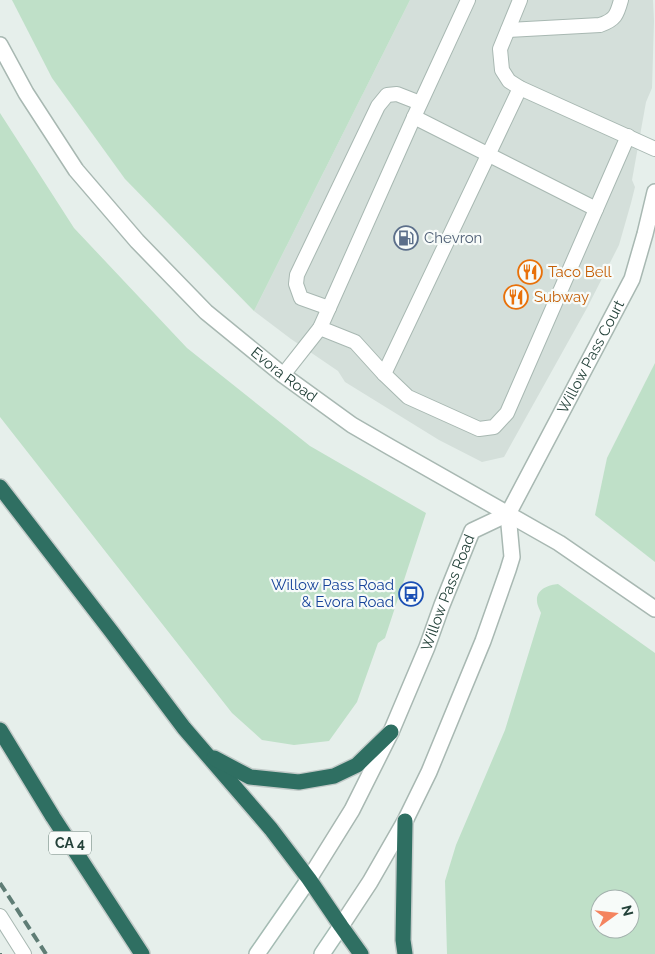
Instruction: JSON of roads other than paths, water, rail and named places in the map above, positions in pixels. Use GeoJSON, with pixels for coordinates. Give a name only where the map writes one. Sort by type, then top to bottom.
{"type":"FeatureCollection","features":[{"type":"Feature","properties":{"kind":"highway"},"geometry":{"type":"LineString","coordinates":[[0,487],[184,728],[271,829],[309,879],[361,954]]}},
{"type":"Feature","properties":{"kind":"highway","name":"CA 4"},"geometry":{"type":"LineString","coordinates":[[0,730],[142,954]]}},
{"type":"Feature","properties":{"kind":"highway"},"geometry":{"type":"LineString","coordinates":[[204,752],[250,777],[299,782],[334,776],[357,765],[391,732]]}},
{"type":"Feature","properties":{"kind":"highway"},"geometry":{"type":"LineString","coordinates":[[405,821],[403,940],[405,954]]}},
{"type":"Feature","properties":{"kind":"street","name":"Evora Road"},"geometry":{"type":"LineString","coordinates":[[0,45],[26,93],[76,170],[131,234],[206,312],[283,375],[352,424],[559,543],[655,609]]}},
{"type":"Feature","properties":{"kind":"street","name":"Willow Pass Court"},"geometry":{"type":"LineString","coordinates":[[508,514],[632,279],[655,192]]}},
{"type":"Feature","properties":{"kind":"street","name":"Willow Pass Road"},"geometry":{"type":"LineString","coordinates":[[257,954],[309,879],[352,810],[391,732],[427,647],[472,531],[508,514]]}},
{"type":"Feature","properties":{"kind":"street"},"geometry":{"type":"LineString","coordinates":[[322,954],[370,882],[405,821],[429,772],[451,720],[483,641],[512,556],[508,514]]}},
{"type":"Feature","properties":{"kind":"lane"},"geometry":{"type":"LineString","coordinates":[[283,375],[320,328],[468,0]]}},
{"type":"Feature","properties":{"kind":"lane"},"geometry":{"type":"LineString","coordinates":[[520,0],[500,49],[502,70],[509,81],[520,88],[655,149]]}},
{"type":"Feature","properties":{"kind":"lane"},"geometry":{"type":"LineString","coordinates":[[508,30],[600,25],[614,17],[618,12],[621,0]]}},
{"type":"Feature","properties":{"kind":"lane"},"geometry":{"type":"LineString","coordinates":[[384,374],[520,88]]}},
{"type":"Feature","properties":{"kind":"lane"},"geometry":{"type":"LineString","coordinates":[[329,308],[302,298],[296,284],[297,275],[378,106],[387,96],[397,94],[420,103]]}},
{"type":"Feature","properties":{"kind":"lane"},"geometry":{"type":"LineString","coordinates":[[414,117],[596,209]]}},
{"type":"Feature","properties":{"kind":"lane"},"geometry":{"type":"LineString","coordinates":[[320,328],[355,342],[408,397],[478,429],[494,426],[507,413],[628,136]]}},
{"type":"Feature","properties":{"kind":"lane"},"geometry":{"type":"LineString","coordinates":[[0,916],[24,954]]}},
{"type":"Feature","properties":{"kind":"railway"},"geometry":{"type":"LineString","coordinates":[[0,883],[46,954]]}},
{"type":"Feature","properties":{"kind":"place","name":"Chevron"},"geometry":{"type":"Point","coordinates":[406,238]}},
{"type":"Feature","properties":{"kind":"place","name":"Taco Bell"},"geometry":{"type":"Point","coordinates":[530,272]}},
{"type":"Feature","properties":{"kind":"place","name":"Subway"},"geometry":{"type":"Point","coordinates":[516,297]}},
{"type":"Feature","properties":{"kind":"place","name":"Willow Pass Road & Evora Road"},"geometry":{"type":"Point","coordinates":[411,594]}}]}
